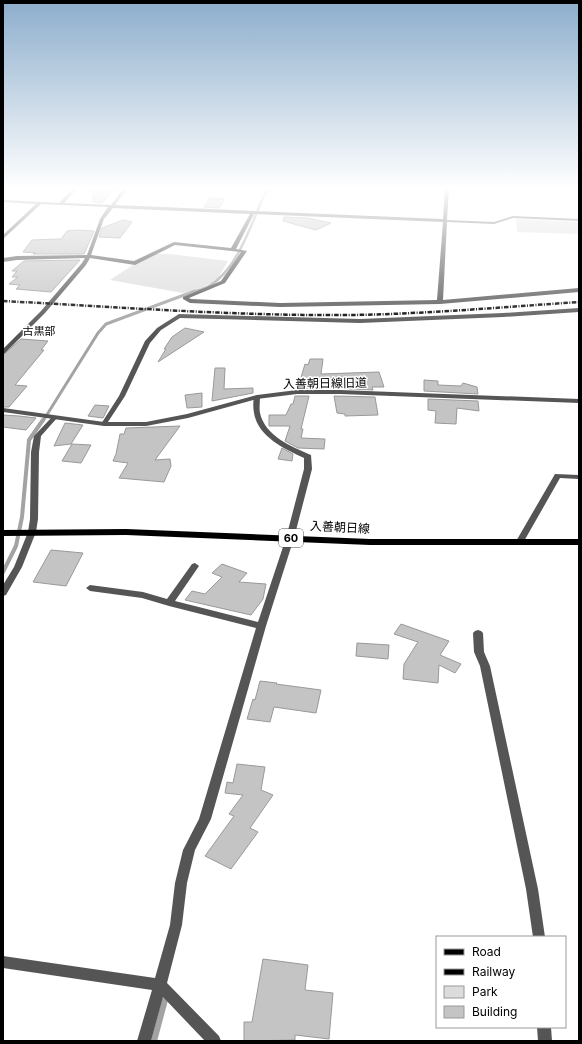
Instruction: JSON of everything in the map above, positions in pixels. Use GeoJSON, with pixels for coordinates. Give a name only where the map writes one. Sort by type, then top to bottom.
{"type":"FeatureCollection","features":[{"type":"Feature","properties":{"kind":"main road","name":"入善朝日線"},"geometry":{"type":"LineString","coordinates":[[3,533],[126,532],[370,542],[579,542]]}},
{"type":"Feature","properties":{"kind":"street"},"geometry":{"type":"LineString","coordinates":[[3,352],[43,312],[84,264],[95,238]]}},
{"type":"Feature","properties":{"kind":"street"},"geometry":{"type":"LineString","coordinates":[[232,249],[238,238]]}},
{"type":"Feature","properties":{"kind":"street"},"geometry":{"type":"LineString","coordinates":[[440,302],[443,238]]}},
{"type":"Feature","properties":{"kind":"street"},"geometry":{"type":"LineString","coordinates":[[3,260],[17,258],[88,256],[134,263],[174,243],[244,251],[223,282],[185,298],[190,301],[280,305],[440,302],[579,290]]}},
{"type":"Feature","properties":{"kind":"street"},"geometry":{"type":"LineString","coordinates":[[104,424],[122,396],[148,342],[159,329],[179,316],[360,321],[579,310]]}},
{"type":"Feature","properties":{"kind":"street","name":"入善朝日線旧道"},"geometry":{"type":"LineString","coordinates":[[3,410],[104,424],[146,424],[188,416],[257,397],[297,392],[340,392],[579,401]]}},
{"type":"Feature","properties":{"kind":"street"},"geometry":{"type":"LineString","coordinates":[[144,1041],[176,925],[182,883],[189,850],[205,819],[261,626],[290,538],[308,469],[308,457],[275,440],[262,423],[257,414],[257,397]]}},
{"type":"Feature","properties":{"kind":"street"},"geometry":{"type":"LineString","coordinates":[[3,593],[18,567],[32,532],[35,452],[38,436],[54,418]]}},
{"type":"Feature","properties":{"kind":"street"},"geometry":{"type":"LineString","coordinates":[[519,543],[558,476],[579,477]]}},
{"type":"Feature","properties":{"kind":"street"},"geometry":{"type":"LineString","coordinates":[[169,603],[195,566]]}},
{"type":"Feature","properties":{"kind":"street"},"geometry":{"type":"LineString","coordinates":[[90,588],[143,595],[261,626]]}},
{"type":"Feature","properties":{"kind":"street"},"geometry":{"type":"LineString","coordinates":[[478,633],[479,652],[485,666],[494,704],[532,889],[540,936]]}},
{"type":"Feature","properties":{"kind":"street"},"geometry":{"type":"LineString","coordinates":[[3,962],[160,985],[214,1041]]}},
{"type":"Feature","properties":{"kind":"street"},"geometry":{"type":"LineString","coordinates":[[544,1028],[545,1041]]}},
{"type":"Feature","properties":{"kind":"green space"},"geometry":{"type":"Polygon","coordinates":[[[155,254],[170,254],[228,261],[218,278],[213,282],[201,288],[183,293],[110,280],[133,265],[155,254]]]}},
{"type":"Feature","properties":{"kind":"building"},"geometry":{"type":"Polygon","coordinates":[[[62,238],[91,238],[84,254],[33,254],[36,253],[23,252],[32,240],[61,239],[62,238]]]}},
{"type":"Feature","properties":{"kind":"building"},"geometry":{"type":"Polygon","coordinates":[[[80,260],[51,292],[16,289],[20,285],[9,284],[18,277],[12,277],[17,271],[12,271],[24,261],[80,260]]]}},
{"type":"Feature","properties":{"kind":"building"},"geometry":{"type":"Polygon","coordinates":[[[185,328],[204,332],[158,362],[172,337],[185,328]]]}},
{"type":"Feature","properties":{"kind":"building"},"geometry":{"type":"Polygon","coordinates":[[[21,339],[48,341],[41,350],[44,350],[15,385],[27,386],[9,407],[3,407],[3,355],[21,339]]]}},
{"type":"Feature","properties":{"kind":"building"},"geometry":{"type":"Polygon","coordinates":[[[310,359],[323,359],[321,374],[379,372],[384,387],[372,387],[373,390],[298,388],[305,364],[308,365],[310,359]]]}},
{"type":"Feature","properties":{"kind":"building"},"geometry":{"type":"Polygon","coordinates":[[[215,368],[225,368],[224,389],[253,388],[253,393],[212,401],[215,368]]]}},
{"type":"Feature","properties":{"kind":"building"},"geometry":{"type":"Polygon","coordinates":[[[424,380],[438,381],[438,385],[461,386],[463,383],[477,387],[478,394],[424,391],[424,380]]]}},
{"type":"Feature","properties":{"kind":"building"},"geometry":{"type":"Polygon","coordinates":[[[202,393],[202,407],[187,408],[185,395],[202,393]]]}},
{"type":"Feature","properties":{"kind":"building"},"geometry":{"type":"Polygon","coordinates":[[[295,396],[309,396],[301,429],[303,429],[301,438],[325,439],[324,449],[298,448],[285,441],[290,426],[269,426],[269,415],[286,415],[291,404],[293,404],[295,396]]]}},
{"type":"Feature","properties":{"kind":"building"},"geometry":{"type":"Polygon","coordinates":[[[334,396],[375,397],[378,415],[345,416],[345,414],[337,413],[334,396]]]}},
{"type":"Feature","properties":{"kind":"building"},"geometry":{"type":"Polygon","coordinates":[[[428,399],[478,401],[479,411],[457,408],[456,424],[435,423],[436,411],[428,410],[428,399]]]}},
{"type":"Feature","properties":{"kind":"building"},"geometry":{"type":"Polygon","coordinates":[[[95,405],[109,406],[103,418],[88,416],[95,405]]]}},
{"type":"Feature","properties":{"kind":"building"},"geometry":{"type":"Polygon","coordinates":[[[3,415],[36,418],[26,430],[3,427],[3,415]]]}},
{"type":"Feature","properties":{"kind":"building"},"geometry":{"type":"Polygon","coordinates":[[[65,423],[83,425],[71,444],[54,446],[65,423]]]}},
{"type":"Feature","properties":{"kind":"building"},"geometry":{"type":"Polygon","coordinates":[[[180,426],[155,460],[170,459],[171,466],[164,482],[119,478],[128,463],[113,461],[120,434],[124,434],[126,428],[180,426]]]}},
{"type":"Feature","properties":{"kind":"building"},"geometry":{"type":"Polygon","coordinates":[[[72,444],[91,445],[81,463],[62,461],[72,444]]]}},
{"type":"Feature","properties":{"kind":"building"},"geometry":{"type":"Polygon","coordinates":[[[282,448],[293,454],[292,461],[278,459],[282,448]]]}},
{"type":"Feature","properties":{"kind":"building"},"geometry":{"type":"Polygon","coordinates":[[[51,550],[83,553],[66,586],[33,582],[51,550]]]}},
{"type":"Feature","properties":{"kind":"building"},"geometry":{"type":"Polygon","coordinates":[[[222,564],[247,573],[239,582],[266,584],[263,599],[251,615],[185,600],[192,591],[205,594],[222,577],[212,573],[222,564]]]}},
{"type":"Feature","properties":{"kind":"building"},"geometry":{"type":"Polygon","coordinates":[[[401,624],[449,641],[440,655],[461,664],[455,673],[439,665],[438,683],[403,679],[404,664],[418,642],[394,634],[401,624]]]}},
{"type":"Feature","properties":{"kind":"building"},"geometry":{"type":"Polygon","coordinates":[[[357,643],[389,645],[388,659],[356,656],[357,643]]]}},
{"type":"Feature","properties":{"kind":"building"},"geometry":{"type":"Polygon","coordinates":[[[260,681],[321,690],[316,713],[274,707],[270,722],[247,719],[253,699],[255,700],[260,681]]]}},
{"type":"Feature","properties":{"kind":"building"},"geometry":{"type":"Polygon","coordinates":[[[237,764],[265,767],[261,790],[273,795],[250,828],[258,832],[231,869],[205,856],[234,816],[229,814],[243,795],[225,793],[227,782],[233,783],[237,764]]]}},
{"type":"Feature","properties":{"kind":"building"},"geometry":{"type":"Polygon","coordinates":[[[263,959],[308,965],[305,990],[333,993],[329,1039],[295,1035],[295,1040],[244,1041],[244,1022],[252,1022],[263,959]]]}},
{"type":"Feature","properties":{"kind":"waterway"},"geometry":{"type":"LineString","coordinates":[[193,292],[209,286],[220,278],[229,268],[246,238]]}},
{"type":"Feature","properties":{"kind":"waterway"},"geometry":{"type":"LineString","coordinates":[[43,421],[98,333],[106,324],[193,292]]}},
{"type":"Feature","properties":{"kind":"waterway"},"geometry":{"type":"LineString","coordinates":[[3,572],[16,546],[22,517],[29,440],[43,420]]}},
{"type":"Feature","properties":{"kind":"waterway"},"geometry":{"type":"LineString","coordinates":[[154,1041],[165,1000]]}},
{"type":"Feature","properties":{"kind":"railway"},"geometry":{"type":"LineString","coordinates":[[3,301],[176,311],[307,315],[407,313],[579,302]]}},
{"type":"Feature","properties":{"kind":"district","name":"古黒部"},"geometry":{"type":"Point","coordinates":[39,331]}}]}
